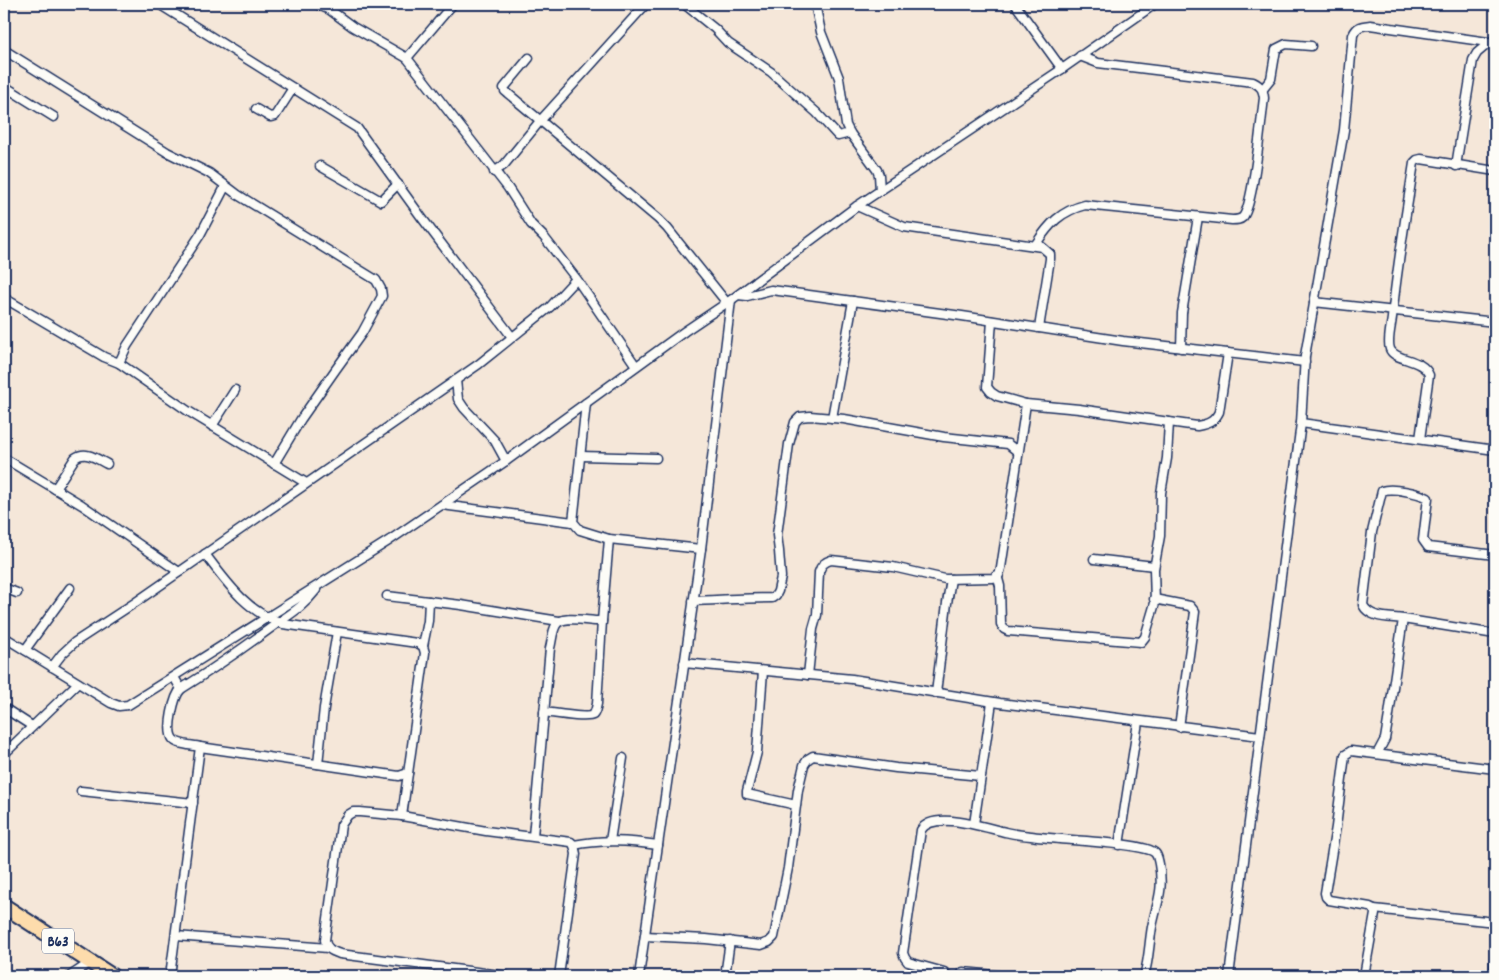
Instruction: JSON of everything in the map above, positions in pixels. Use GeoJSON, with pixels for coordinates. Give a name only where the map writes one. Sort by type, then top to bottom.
{"type":"FeatureCollection","features":[{"type":"Feature","properties":{"kind":"highway","name":"B63"},"geometry":{"type":"LineString","coordinates":[[4,906],[112,976]]}},
{"type":"Feature","properties":{"kind":"street"},"geometry":{"type":"LineString","coordinates":[[159,4],[358,128],[512,337]]}},
{"type":"Feature","properties":{"kind":"street"},"geometry":{"type":"LineString","coordinates":[[316,4],[330,10],[353,27],[407,58],[508,188],[531,224],[544,237],[576,279],[636,366]]}},
{"type":"Feature","properties":{"kind":"street"},"geometry":{"type":"LineString","coordinates":[[330,10],[336,4]]}},
{"type":"Feature","properties":{"kind":"street"},"geometry":{"type":"LineString","coordinates":[[407,58],[453,4]]}},
{"type":"Feature","properties":{"kind":"street"},"geometry":{"type":"LineString","coordinates":[[494,172],[504,165],[646,4]]}},
{"type":"Feature","properties":{"kind":"street"},"geometry":{"type":"LineString","coordinates":[[684,4],[728,43],[771,72],[817,113],[838,136],[850,133]]}},
{"type":"Feature","properties":{"kind":"street"},"geometry":{"type":"LineString","coordinates":[[815,4],[822,32],[838,78],[846,125],[877,170],[880,192]]}},
{"type":"Feature","properties":{"kind":"street"},"geometry":{"type":"LineString","coordinates":[[1015,4],[1062,69]]}},
{"type":"Feature","properties":{"kind":"street"},"geometry":{"type":"LineString","coordinates":[[4,637],[119,706],[128,705],[321,584],[442,505],[506,461],[685,330],[732,300],[857,206],[1062,69],[1155,4]]}},
{"type":"Feature","properties":{"kind":"street"},"geometry":{"type":"LineString","coordinates":[[1229,976],[1301,424],[1305,362],[1344,130],[1353,34],[1356,28],[1370,25],[1493,42]]}},
{"type":"Feature","properties":{"kind":"street"},"geometry":{"type":"LineString","coordinates":[[1456,166],[1473,60],[1476,53],[1493,42]]}},
{"type":"Feature","properties":{"kind":"street"},"geometry":{"type":"LineString","coordinates":[[1262,89],[1271,79],[1276,49],[1286,44],[1311,46]]}},
{"type":"Feature","properties":{"kind":"street"},"geometry":{"type":"LineString","coordinates":[[4,50],[168,152],[209,173],[225,187],[376,280],[382,288],[382,296],[362,333],[306,411],[274,464]]}},
{"type":"Feature","properties":{"kind":"street"},"geometry":{"type":"LineString","coordinates":[[1036,244],[1046,229],[1071,208],[1085,205],[1232,220],[1240,219],[1244,215],[1251,195],[1264,98],[1262,89],[1253,82],[1098,63],[1080,56]]}},
{"type":"Feature","properties":{"kind":"street"},"geometry":{"type":"LineString","coordinates":[[529,58],[504,88],[505,91],[658,219],[732,300],[701,549],[639,976]]}},
{"type":"Feature","properties":{"kind":"street"},"geometry":{"type":"LineString","coordinates":[[4,86],[54,117]]}},
{"type":"Feature","properties":{"kind":"street"},"geometry":{"type":"LineString","coordinates":[[256,109],[270,117],[274,116],[293,88]]}},
{"type":"Feature","properties":{"kind":"street"},"geometry":{"type":"LineString","coordinates":[[1420,439],[1429,375],[1428,370],[1390,350],[1393,311],[1414,163],[1420,159],[1495,171]]}},
{"type":"Feature","properties":{"kind":"street"},"geometry":{"type":"LineString","coordinates":[[320,166],[381,201],[398,184]]}},
{"type":"Feature","properties":{"kind":"street"},"geometry":{"type":"LineString","coordinates":[[119,363],[127,346],[200,235],[225,187]]}},
{"type":"Feature","properties":{"kind":"street"},"geometry":{"type":"LineString","coordinates":[[857,206],[904,227],[982,239],[1036,244],[1047,250],[1050,259],[1039,328]]}},
{"type":"Feature","properties":{"kind":"street"},"geometry":{"type":"LineString","coordinates":[[1181,348],[1182,313],[1198,216]]}},
{"type":"Feature","properties":{"kind":"street"},"geometry":{"type":"LineString","coordinates":[[52,667],[75,642],[479,364],[550,307],[576,279]]}},
{"type":"Feature","properties":{"kind":"street"},"geometry":{"type":"LineString","coordinates":[[732,300],[771,290],[1123,341],[1305,362]]}},
{"type":"Feature","properties":{"kind":"street"},"geometry":{"type":"LineString","coordinates":[[4,298],[104,358],[119,363],[138,378],[212,426],[306,483]]}},
{"type":"Feature","properties":{"kind":"street"},"geometry":{"type":"LineString","coordinates":[[832,418],[853,301]]}},
{"type":"Feature","properties":{"kind":"street"},"geometry":{"type":"LineString","coordinates":[[1314,302],[1495,322]]}},
{"type":"Feature","properties":{"kind":"street"},"geometry":{"type":"LineString","coordinates":[[992,321],[988,387],[997,396],[1026,404],[1079,409],[1197,426],[1208,424],[1216,419],[1219,412],[1228,353]]}},
{"type":"Feature","properties":{"kind":"street"},"geometry":{"type":"LineString","coordinates":[[456,380],[458,399],[495,441],[506,461]]}},
{"type":"Feature","properties":{"kind":"street"},"geometry":{"type":"LineString","coordinates":[[212,426],[236,390]]}},
{"type":"Feature","properties":{"kind":"street"},"geometry":{"type":"LineString","coordinates":[[573,522],[586,403]]}},
{"type":"Feature","properties":{"kind":"street"},"geometry":{"type":"LineString","coordinates":[[808,675],[813,629],[817,615],[819,572],[825,562],[831,560],[885,566],[952,579],[993,578],[997,576],[1002,568],[1026,404]]}},
{"type":"Feature","properties":{"kind":"street"},"geometry":{"type":"LineString","coordinates":[[693,601],[732,600],[742,597],[772,598],[776,596],[781,572],[777,535],[789,444],[795,422],[800,418],[810,416],[832,418],[944,437],[1008,444],[1018,452]]}},
{"type":"Feature","properties":{"kind":"street"},"geometry":{"type":"LineString","coordinates":[[997,576],[1000,586],[1001,624],[1008,631],[1142,642],[1153,612],[1154,566],[1160,536],[1161,493],[1167,458],[1169,422]]}},
{"type":"Feature","properties":{"kind":"street"},"geometry":{"type":"LineString","coordinates":[[1301,424],[1495,450]]}},
{"type":"Feature","properties":{"kind":"street"},"geometry":{"type":"LineString","coordinates":[[1008,444],[1022,431]]}},
{"type":"Feature","properties":{"kind":"street"},"geometry":{"type":"LineString","coordinates":[[55,489],[75,458],[80,455],[86,454],[107,464]]}},
{"type":"Feature","properties":{"kind":"street"},"geometry":{"type":"LineString","coordinates":[[581,456],[656,458]]}},
{"type":"Feature","properties":{"kind":"street"},"geometry":{"type":"LineString","coordinates":[[4,458],[82,505],[179,572]]}},
{"type":"Feature","properties":{"kind":"street"},"geometry":{"type":"LineString","coordinates":[[1495,555],[1428,547],[1423,540],[1428,498],[1396,490],[1384,490],[1382,491],[1372,532],[1363,606],[1366,612],[1372,615],[1495,634]]}},
{"type":"Feature","properties":{"kind":"street"},"geometry":{"type":"LineString","coordinates":[[442,505],[573,522],[580,530],[609,539],[701,549]]}},
{"type":"Feature","properties":{"kind":"street"},"geometry":{"type":"LineString","coordinates":[[544,712],[585,716],[592,716],[594,713],[609,539]]}},
{"type":"Feature","properties":{"kind":"street"},"geometry":{"type":"LineString","coordinates":[[205,554],[226,583],[241,599],[266,619],[337,632],[417,643],[423,646]]}},
{"type":"Feature","properties":{"kind":"street"},"geometry":{"type":"LineString","coordinates":[[1094,559],[1154,566]]}},
{"type":"Feature","properties":{"kind":"street"},"geometry":{"type":"LineString","coordinates":[[936,693],[947,603],[952,579]]}},
{"type":"Feature","properties":{"kind":"street"},"geometry":{"type":"LineString","coordinates":[[321,584],[305,604],[228,659],[181,689],[175,698],[171,723],[172,736],[176,742],[200,747],[399,776],[408,773]]}},
{"type":"Feature","properties":{"kind":"street"},"geometry":{"type":"LineString","coordinates":[[4,588],[17,593]]}},
{"type":"Feature","properties":{"kind":"street"},"geometry":{"type":"LineString","coordinates":[[26,650],[70,588]]}},
{"type":"Feature","properties":{"kind":"street"},"geometry":{"type":"LineString","coordinates":[[387,596],[559,621],[565,619],[602,621]]}},
{"type":"Feature","properties":{"kind":"street"},"geometry":{"type":"LineString","coordinates":[[1154,599],[1190,606],[1195,612],[1179,727]]}},
{"type":"Feature","properties":{"kind":"street"},"geometry":{"type":"LineString","coordinates":[[402,816],[425,652],[423,646],[428,620],[429,601]]}},
{"type":"Feature","properties":{"kind":"street"},"geometry":{"type":"LineString","coordinates":[[1378,754],[1384,739],[1389,715],[1403,619]]}},
{"type":"Feature","properties":{"kind":"street"},"geometry":{"type":"LineString","coordinates":[[533,836],[550,648],[555,626],[559,621]]}},
{"type":"Feature","properties":{"kind":"street"},"geometry":{"type":"LineString","coordinates":[[318,764],[324,708],[337,632]]}},
{"type":"Feature","properties":{"kind":"street"},"geometry":{"type":"LineString","coordinates":[[684,663],[869,681],[992,702],[1260,736]]}},
{"type":"Feature","properties":{"kind":"street"},"geometry":{"type":"LineString","coordinates":[[764,671],[757,752],[747,794],[796,805]]}},
{"type":"Feature","properties":{"kind":"street"},"geometry":{"type":"LineString","coordinates":[[174,677],[181,689]]}},
{"type":"Feature","properties":{"kind":"street"},"geometry":{"type":"LineString","coordinates":[[4,754],[78,683]]}},
{"type":"Feature","properties":{"kind":"street"},"geometry":{"type":"LineString","coordinates":[[974,824],[992,702]]}},
{"type":"Feature","properties":{"kind":"street"},"geometry":{"type":"LineString","coordinates":[[4,708],[32,726]]}},
{"type":"Feature","properties":{"kind":"street"},"geometry":{"type":"LineString","coordinates":[[1119,844],[1138,722]]}},
{"type":"Feature","properties":{"kind":"street"},"geometry":{"type":"LineString","coordinates":[[170,976],[200,747]]}},
{"type":"Feature","properties":{"kind":"street"},"geometry":{"type":"LineString","coordinates":[[1495,769],[1350,751],[1345,755],[1326,893],[1326,898],[1329,900],[1374,909],[1495,922]]}},
{"type":"Feature","properties":{"kind":"street"},"geometry":{"type":"LineString","coordinates":[[645,936],[761,945],[774,937],[788,868],[796,805],[804,765],[813,756],[896,768],[981,776]]}},
{"type":"Feature","properties":{"kind":"street"},"geometry":{"type":"LineString","coordinates":[[610,841],[623,758]]}},
{"type":"Feature","properties":{"kind":"street"},"geometry":{"type":"LineString","coordinates":[[399,776],[407,785]]}},
{"type":"Feature","properties":{"kind":"street"},"geometry":{"type":"LineString","coordinates":[[80,791],[193,803]]}},
{"type":"Feature","properties":{"kind":"street"},"geometry":{"type":"LineString","coordinates":[[507,976],[332,952],[325,940],[341,825],[344,819],[353,812],[360,812],[402,816],[486,831],[562,840],[574,845],[621,840],[658,845]]}},
{"type":"Feature","properties":{"kind":"street"},"geometry":{"type":"LineString","coordinates":[[948,976],[944,972],[908,962],[903,953],[921,830],[924,825],[929,823],[974,824],[1003,832],[1044,838],[1119,844],[1150,850],[1158,857],[1161,893],[1152,927],[1147,967],[1144,976]]}},
{"type":"Feature","properties":{"kind":"street"},"geometry":{"type":"LineString","coordinates":[[558,976],[576,854],[574,845]]}},
{"type":"Feature","properties":{"kind":"street"},"geometry":{"type":"LineString","coordinates":[[1364,976],[1375,914],[1374,909]]}},
{"type":"Feature","properties":{"kind":"street"},"geometry":{"type":"LineString","coordinates":[[176,936],[328,948]]}},
{"type":"Feature","properties":{"kind":"street"},"geometry":{"type":"LineString","coordinates":[[725,976],[730,942]]}},
{"type":"Feature","properties":{"kind":"street"},"geometry":{"type":"LineString","coordinates":[[1494,976],[1495,959]]}},
{"type":"Feature","properties":{"kind":"street"},"geometry":{"type":"LineString","coordinates":[[70,976],[91,962]]}},
{"type":"Feature","properties":{"kind":"street"},"geometry":{"type":"LineString","coordinates":[[960,976],[963,972],[1005,976]]}}]}
